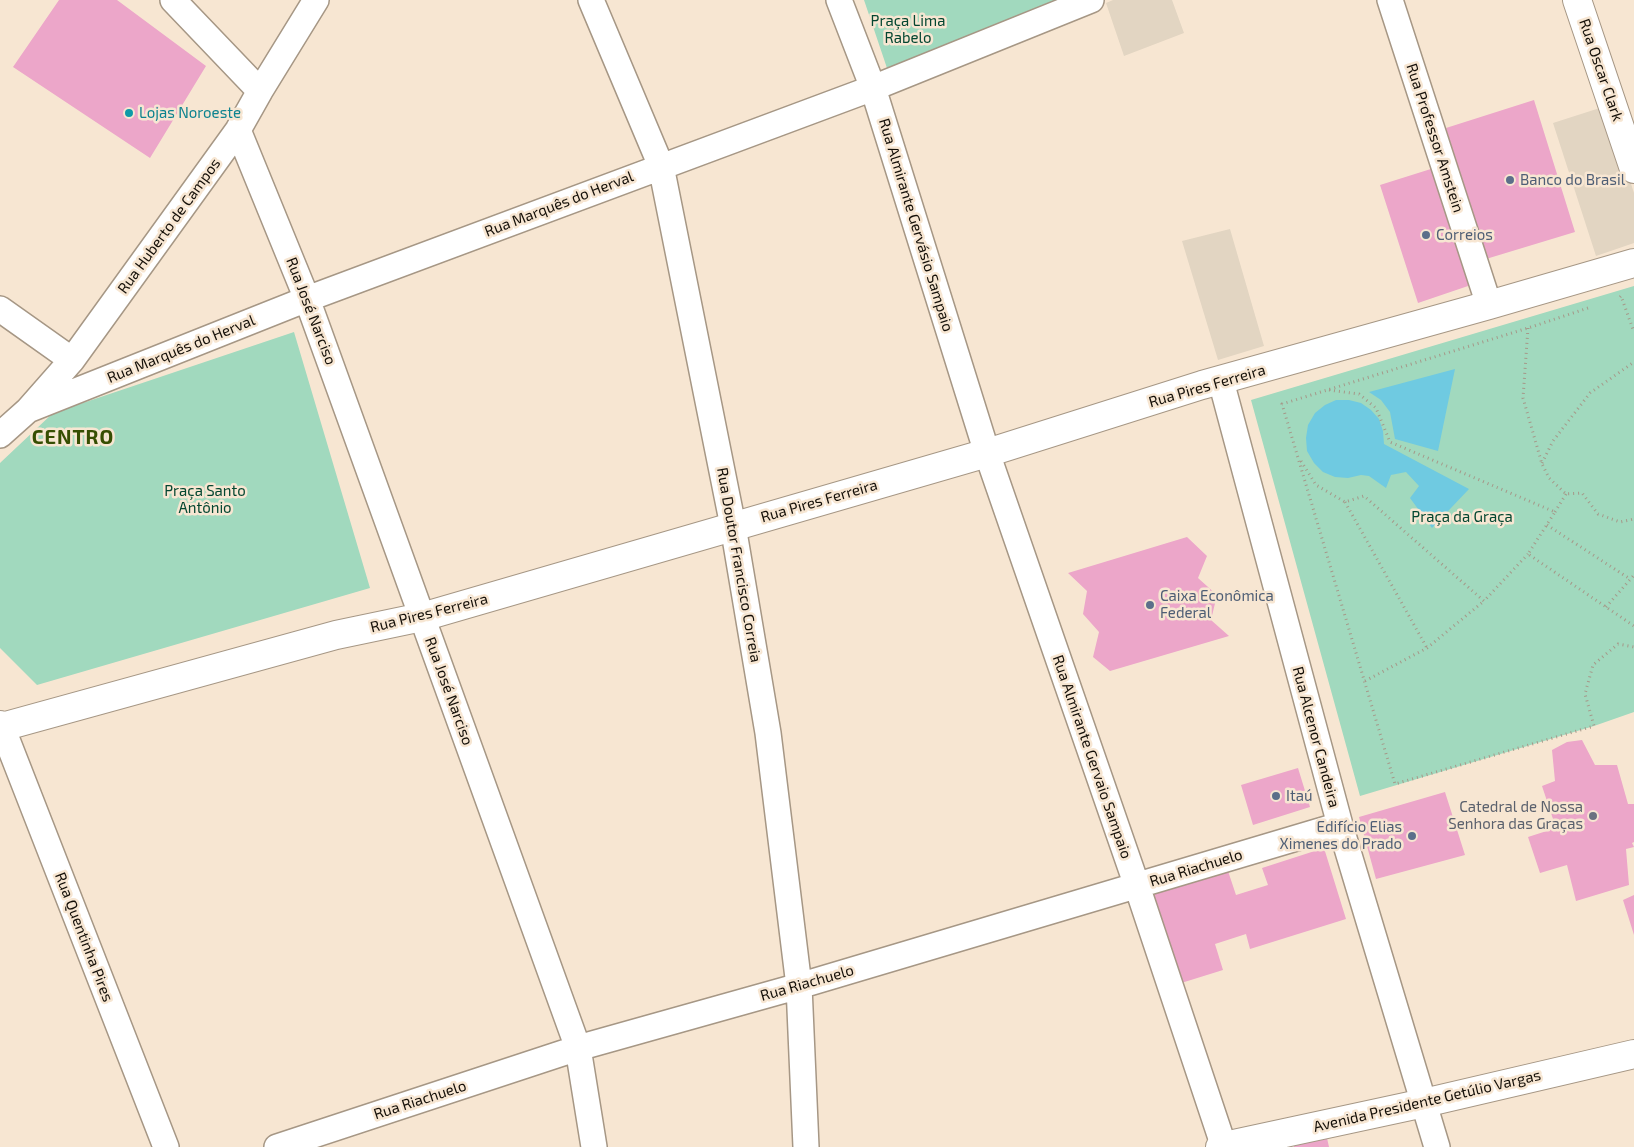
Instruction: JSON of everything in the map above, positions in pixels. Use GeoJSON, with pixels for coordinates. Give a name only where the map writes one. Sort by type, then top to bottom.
{"type":"FeatureCollection","features":[{"type":"Feature","properties":{"kind":"main road","name":"Rua Oscar Clark"},"geometry":{"type":"LineString","coordinates":[[1577,0],[1634,169]]}},
{"type":"Feature","properties":{"kind":"main road","name":"Rua Pires Ferreira"},"geometry":{"type":"LineString","coordinates":[[1,726],[336,635],[422,617],[987,453],[1202,385],[1634,263]]}},
{"type":"Feature","properties":{"kind":"main road","name":"Avenida Presidente Getúlio Vargas"},"geometry":{"type":"LineString","coordinates":[[1222,1147],[1424,1104],[1634,1054]]}},
{"type":"Feature","properties":{"kind":"street"},"geometry":{"type":"LineString","coordinates":[[173,0],[260,92]]}},
{"type":"Feature","properties":{"kind":"street","name":"Rua Huberto de Campos"},"geometry":{"type":"LineString","coordinates":[[0,435],[28,410],[72,360],[238,130],[316,0]]}},
{"type":"Feature","properties":{"kind":"street","name":"Rua Doutor Francisco Correia"},"geometry":{"type":"LineString","coordinates":[[591,0],[661,166],[733,526],[768,733],[799,986],[806,1147]]}},
{"type":"Feature","properties":{"kind":"street","name":"Rua Almirante Gervásio Sampaio"},"geometry":{"type":"LineString","coordinates":[[839,0],[873,88],[987,453]]}},
{"type":"Feature","properties":{"kind":"street","name":"Rua Professor Amstein"},"geometry":{"type":"LineString","coordinates":[[1390,0],[1489,305]]}},
{"type":"Feature","properties":{"kind":"street","name":"Rua Marquês do Herval"},"geometry":{"type":"LineString","coordinates":[[28,410],[308,299],[873,88],[1078,3]]}},
{"type":"Feature","properties":{"kind":"street","name":"Rua José Narciso"},"geometry":{"type":"LineString","coordinates":[[238,130],[308,299],[578,1048],[594,1147]]}},
{"type":"Feature","properties":{"kind":"street"},"geometry":{"type":"LineString","coordinates":[[0,309],[72,360]]}},
{"type":"Feature","properties":{"kind":"street","name":"Rua Alcenor Candeira"},"geometry":{"type":"LineString","coordinates":[[1221,381],[1340,825],[1436,1147]]}},
{"type":"Feature","properties":{"kind":"street","name":"Rua Almirante Gervaio Sampaio"},"geometry":{"type":"LineString","coordinates":[[987,453],[1137,886],[1222,1147]]}},
{"type":"Feature","properties":{"kind":"street","name":"Rua Quentinha Pires"},"geometry":{"type":"LineString","coordinates":[[1,726],[166,1147]]}},
{"type":"Feature","properties":{"kind":"street","name":"Rua Riachuelo"},"geometry":{"type":"LineString","coordinates":[[277,1147],[578,1048],[799,986],[1340,825]]}},
{"type":"Feature","properties":{"kind":"path"},"geometry":{"type":"LineString","coordinates":[[1612,300],[1621,296],[1634,332]]}},
{"type":"Feature","properties":{"kind":"path"},"geometry":{"type":"LineString","coordinates":[[1593,306],[1282,404],[1395,784],[1594,726],[1584,694],[1593,665],[1618,644],[1634,647]]}},
{"type":"Feature","properties":{"kind":"path"},"geometry":{"type":"LineString","coordinates":[[1528,328],[1523,398],[1542,464],[1549,478],[1566,494],[1582,493],[1598,514],[1620,522],[1634,519]]}},
{"type":"Feature","properties":{"kind":"path"},"geometry":{"type":"LineString","coordinates":[[1542,464],[1553,441],[1590,393],[1634,362]]}},
{"type":"Feature","properties":{"kind":"path"},"geometry":{"type":"LineString","coordinates":[[1328,390],[1359,394],[1376,408],[1390,442],[1555,512]]}},
{"type":"Feature","properties":{"kind":"path"},"geometry":{"type":"LineString","coordinates":[[1298,456],[1316,485],[1345,502],[1427,648]]}},
{"type":"Feature","properties":{"kind":"path"},"geometry":{"type":"LineString","coordinates":[[1365,681],[1427,648],[1484,601],[1528,554],[1566,494]]}},
{"type":"Feature","properties":{"kind":"path"},"geometry":{"type":"LineString","coordinates":[[1345,502],[1364,496],[1484,601]]}},
{"type":"Feature","properties":{"kind":"path"},"geometry":{"type":"LineString","coordinates":[[1547,525],[1630,580]]}},
{"type":"Feature","properties":{"kind":"path"},"geometry":{"type":"LineString","coordinates":[[1528,554],[1634,626]]}},
{"type":"Feature","properties":{"kind":"path"},"geometry":{"type":"LineString","coordinates":[[1606,607],[1634,575]]}},
{"type":"Feature","properties":{"kind":"shaded area"},"geometry":{"type":"Polygon","coordinates":[[[1113,0],[1172,0],[1184,33],[1124,56],[1106,3],[1113,0]]]}},
{"type":"Feature","properties":{"kind":"shaded area"},"geometry":{"type":"Polygon","coordinates":[[[1606,106],[1634,193],[1634,243],[1596,256],[1553,123],[1606,106]]]}},
{"type":"Feature","properties":{"kind":"shaded area"},"geometry":{"type":"Polygon","coordinates":[[[1230,229],[1264,346],[1218,360],[1182,241],[1230,229]]]}},
{"type":"Feature","properties":{"kind":"green space","name":"Praça Lima Rabelo"},"geometry":{"type":"Polygon","coordinates":[[[864,0],[1059,0],[888,71],[864,0]]]}},
{"type":"Feature","properties":{"kind":"green space","name":"Praça da Graça"},"geometry":{"type":"Polygon","coordinates":[[[1634,286],[1634,712],[1594,726],[1360,796],[1251,400],[1634,286]]]}},
{"type":"Feature","properties":{"kind":"green space","name":"Praça Santo Antônio"},"geometry":{"type":"Polygon","coordinates":[[[294,332],[370,588],[37,685],[0,648],[0,463],[53,413],[294,332]]]}},
{"type":"Feature","properties":{"kind":"water"},"geometry":{"type":"Polygon","coordinates":[[[1455,369],[1438,451],[1395,439],[1390,412],[1381,400],[1369,392],[1455,369]]]}},
{"type":"Feature","properties":{"kind":"water"},"geometry":{"type":"Polygon","coordinates":[[[1336,400],[1349,400],[1361,403],[1379,419],[1383,431],[1384,444],[1469,489],[1432,528],[1410,498],[1419,486],[1406,472],[1391,475],[1386,488],[1369,476],[1335,477],[1323,472],[1314,463],[1307,451],[1308,425],[1315,413],[1325,405],[1336,400]]]}},
{"type":"Feature","properties":{"kind":"building","name":"Lojas Noroeste"},"geometry":{"type":"Polygon","coordinates":[[[59,0],[117,0],[206,66],[150,158],[13,67],[59,0]]]}},
{"type":"Feature","properties":{"kind":"building","name":"Banco do Brasil"},"geometry":{"type":"Polygon","coordinates":[[[1534,100],[1575,232],[1486,259],[1446,128],[1534,100]]]}},
{"type":"Feature","properties":{"kind":"building","name":"Correios"},"geometry":{"type":"Polygon","coordinates":[[[1434,168],[1471,285],[1418,303],[1380,185],[1434,168]]]}},
{"type":"Feature","properties":{"kind":"building","name":"Caixa Econômica Federal"},"geometry":{"type":"Polygon","coordinates":[[[1187,537],[1207,556],[1198,578],[1217,595],[1211,620],[1229,636],[1110,671],[1093,657],[1099,632],[1083,614],[1087,591],[1068,573],[1187,537]]]}},
{"type":"Feature","properties":{"kind":"building","name":"Catedral de Nossa Senhora das Graças"},"geometry":{"type":"Polygon","coordinates":[[[1582,740],[1595,765],[1617,765],[1628,804],[1634,804],[1634,842],[1632,843],[1634,847],[1626,849],[1629,885],[1576,901],[1567,865],[1540,873],[1528,837],[1556,828],[1542,786],[1555,781],[1552,750],[1567,742],[1582,740]]]}},
{"type":"Feature","properties":{"kind":"building","name":"Itaú"},"geometry":{"type":"Polygon","coordinates":[[[1298,768],[1310,807],[1253,825],[1241,785],[1298,768]]]}},
{"type":"Feature","properties":{"kind":"building","name":"Edifício Elias Ximenes do Prado"},"geometry":{"type":"Polygon","coordinates":[[[1445,792],[1465,855],[1376,879],[1359,817],[1445,792]]]}},
{"type":"Feature","properties":{"kind":"building"},"geometry":{"type":"Polygon","coordinates":[[[1324,848],[1346,919],[1250,949],[1246,934],[1215,944],[1223,970],[1178,984],[1150,892],[1227,868],[1236,895],[1268,885],[1262,868],[1324,848]]]}},
{"type":"Feature","properties":{"kind":"building"},"geometry":{"type":"Polygon","coordinates":[[[1634,895],[1634,935],[1623,900],[1634,895]]]}},
{"type":"Feature","properties":{"kind":"building"},"geometry":{"type":"Polygon","coordinates":[[[1327,1138],[1329,1147],[1294,1147],[1294,1146],[1327,1138]]]}},
{"type":"Feature","properties":{"kind":"place","name":"Lojas Noroeste"},"geometry":{"type":"Point","coordinates":[129,113]}},
{"type":"Feature","properties":{"kind":"place","name":"Banco do Brasil"},"geometry":{"type":"Point","coordinates":[1510,180]}},
{"type":"Feature","properties":{"kind":"place","name":"Correios"},"geometry":{"type":"Point","coordinates":[1426,235]}},
{"type":"Feature","properties":{"kind":"place","name":"Caixa Econômica Federal"},"geometry":{"type":"Point","coordinates":[1150,605]}},
{"type":"Feature","properties":{"kind":"place","name":"Itaú"},"geometry":{"type":"Point","coordinates":[1276,796]}},
{"type":"Feature","properties":{"kind":"place","name":"Catedral de Nossa Senhora das Graças"},"geometry":{"type":"Point","coordinates":[1593,816]}},
{"type":"Feature","properties":{"kind":"place","name":"Edifício Elias Ximenes do Prado"},"geometry":{"type":"Point","coordinates":[1412,836]}},
{"type":"Feature","properties":{"kind":"district","name":"CENTRO"},"geometry":{"type":"Point","coordinates":[73,437]}}]}
